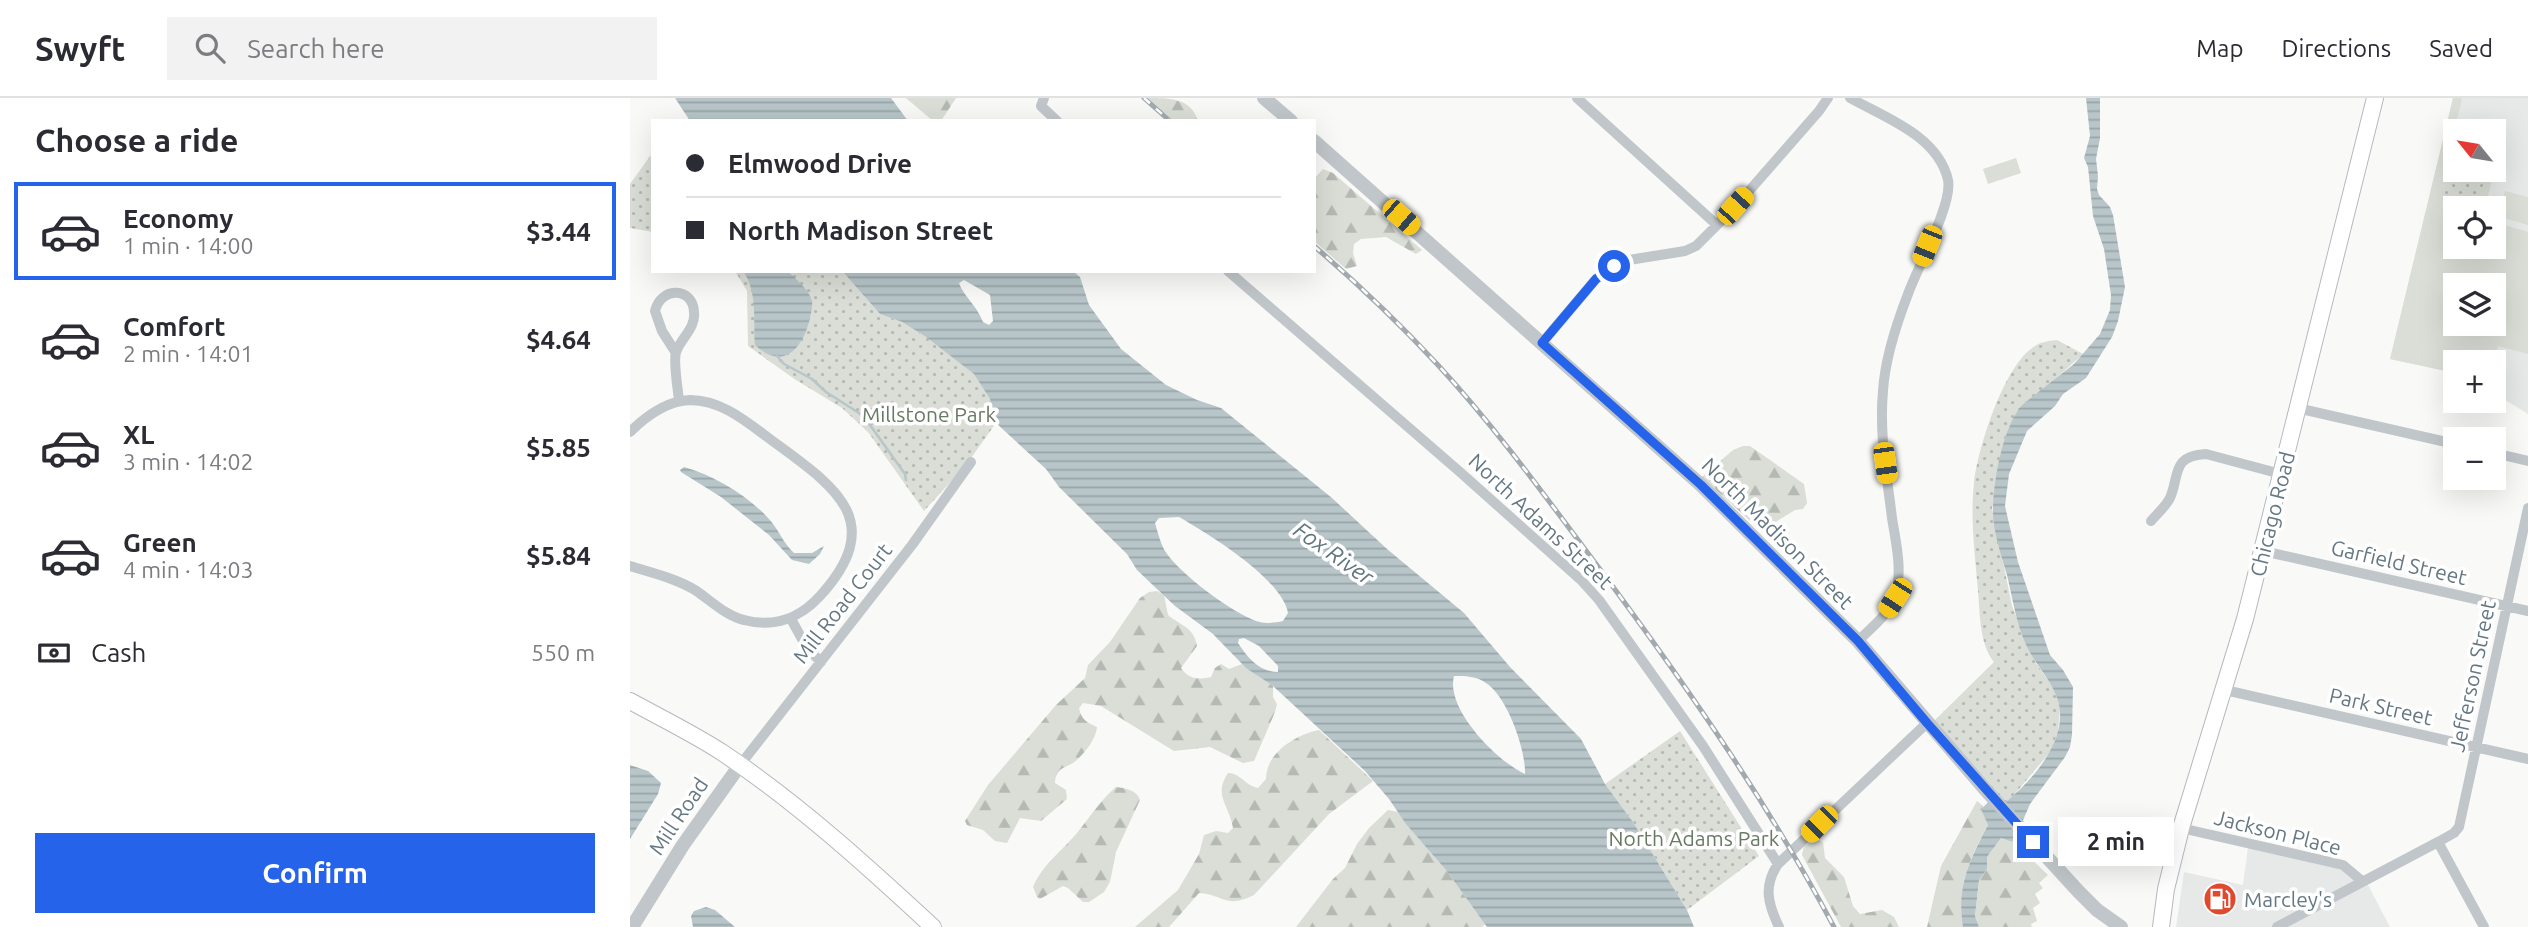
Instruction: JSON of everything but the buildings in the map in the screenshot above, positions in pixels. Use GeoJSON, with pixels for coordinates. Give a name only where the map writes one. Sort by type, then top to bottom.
{"type":"FeatureCollection","features":[{"type":"Feature","properties":{"kind":"main road","name":"Chicago Road"},"geometry":{"type":"LineString","coordinates":[[2161,927],[2166,889],[2181,828],[2225,690],[2263,551],[2375,98]]}},
{"type":"Feature","properties":{"kind":"main road"},"geometry":{"type":"LineString","coordinates":[[630,701],[701,739],[740,765],[847,850],[933,927]]}},
{"type":"Feature","properties":{"kind":"street"},"geometry":{"type":"LineString","coordinates":[[1264,98],[1288,119]]}},
{"type":"Feature","properties":{"kind":"street"},"geometry":{"type":"LineString","coordinates":[[1542,343],[1596,279],[1614,266],[1629,260],[1685,251],[1696,246],[1828,98]]}},
{"type":"Feature","properties":{"kind":"street"},"geometry":{"type":"LineString","coordinates":[[1850,98],[1908,130],[1937,153],[1948,182],[1946,206],[1908,294],[1892,340],[1883,390],[1882,436],[1899,571],[1895,598],[1881,618],[1858,641]]}},
{"type":"Feature","properties":{"kind":"street"},"geometry":{"type":"LineString","coordinates":[[1578,99],[1717,225]]}},
{"type":"Feature","properties":{"kind":"street"},"geometry":{"type":"LineString","coordinates":[[1042,102],[1055,119]]}},
{"type":"Feature","properties":{"kind":"street","name":"North Madison Street"},"geometry":{"type":"LineString","coordinates":[[1316,143],[1701,485],[1858,641],[2033,842],[2097,910],[2121,927]]}},
{"type":"Feature","properties":{"kind":"street","name":"North Adams Street"},"geometry":{"type":"LineString","coordinates":[[1230,273],[1581,580],[1599,600],[1703,746],[1778,864]]}},
{"type":"Feature","properties":{"kind":"street"},"geometry":{"type":"LineString","coordinates":[[676,353],[692,325],[694,305],[680,293],[670,292],[662,297],[655,312],[662,331],[676,353],[679,401]]}},
{"type":"Feature","properties":{"kind":"street"},"geometry":{"type":"LineString","coordinates":[[630,432],[652,413],[679,401],[692,400],[711,404],[743,419],[824,479],[843,503],[851,526],[851,544],[840,569],[811,607],[791,619],[769,623],[743,620],[681,583],[630,566]]}},
{"type":"Feature","properties":{"kind":"street"},"geometry":{"type":"LineString","coordinates":[[2297,408],[2443,441]]}},
{"type":"Feature","properties":{"kind":"street"},"geometry":{"type":"LineString","coordinates":[[2151,521],[2169,500],[2176,470],[2183,461],[2193,455],[2206,454],[2281,474]]}},
{"type":"Feature","properties":{"kind":"street"},"geometry":{"type":"LineString","coordinates":[[2506,456],[2528,461]]}},
{"type":"Feature","properties":{"kind":"street","name":"Mill Road Court"},"geometry":{"type":"LineString","coordinates":[[740,765],[912,545],[971,462]]}},
{"type":"Feature","properties":{"kind":"street","name":"Jefferson Street"},"geometry":{"type":"LineString","coordinates":[[2277,927],[2300,922],[2362,881],[2438,842],[2459,827],[2528,508]]}},
{"type":"Feature","properties":{"kind":"street","name":"Garfield Street"},"geometry":{"type":"LineString","coordinates":[[2263,551],[2528,611]]}},
{"type":"Feature","properties":{"kind":"street"},"geometry":{"type":"LineString","coordinates":[[791,619],[807,648],[821,662]]}},
{"type":"Feature","properties":{"kind":"street","name":"Park Street"},"geometry":{"type":"LineString","coordinates":[[2225,690],[2528,759]]}},
{"type":"Feature","properties":{"kind":"street"},"geometry":{"type":"LineString","coordinates":[[1779,927],[1770,909],[1767,890],[1770,876],[1778,864],[1927,723]]}},
{"type":"Feature","properties":{"kind":"street","name":"Mill Road"},"geometry":{"type":"LineString","coordinates":[[632,927],[683,845],[740,765]]}},
{"type":"Feature","properties":{"kind":"street","name":"Jackson Place"},"geometry":{"type":"LineString","coordinates":[[2181,828],[2343,865],[2362,881]]}},
{"type":"Feature","properties":{"kind":"street"},"geometry":{"type":"LineString","coordinates":[[2438,842],[2484,927]]}},
{"type":"Feature","properties":{"kind":"shaded area"},"geometry":{"type":"Polygon","coordinates":[[[2453,98],[2528,98],[2528,414],[2506,401],[2506,350],[2443,350],[2443,370],[2390,359],[2443,139],[2443,182],[2506,182],[2506,119],[2448,119],[2453,98]]]}},
{"type":"Feature","properties":{"kind":"shaded area"},"geometry":{"type":"Polygon","coordinates":[[[2248,847],[2344,867],[2366,881],[2390,927],[2176,927],[2184,872],[2243,885],[2248,847]]]}},
{"type":"Feature","properties":{"kind":"green space"},"geometry":{"type":"Polygon","coordinates":[[[906,98],[956,98],[942,119],[931,119],[906,98]]]}},
{"type":"Feature","properties":{"kind":"green space"},"geometry":{"type":"Polygon","coordinates":[[[1148,98],[1179,101],[1190,108],[1197,119],[1172,119],[1148,98]]]}},
{"type":"Feature","properties":{"kind":"green space"},"geometry":{"type":"Polygon","coordinates":[[[2453,98],[2462,98],[2457,119],[2448,119],[2453,98]]]}},
{"type":"Feature","properties":{"kind":"green space"},"geometry":{"type":"Polygon","coordinates":[[[2443,139],[2443,182],[2446,182],[2443,193],[2450,196],[2443,196],[2443,259],[2506,259],[2506,226],[2528,232],[2528,354],[2498,346],[2496,350],[2443,350],[2443,370],[2390,359],[2443,139]]]}},
{"type":"Feature","properties":{"kind":"green space"},"geometry":{"type":"Polygon","coordinates":[[[651,155],[651,232],[630,228],[630,184],[651,155]]]}},
{"type":"Feature","properties":{"kind":"green space"},"geometry":{"type":"Polygon","coordinates":[[[2016,158],[2021,173],[1988,184],[1983,169],[2016,158]]]}},
{"type":"Feature","properties":{"kind":"green space"},"geometry":{"type":"Polygon","coordinates":[[[1323,169],[1333,173],[1422,250],[1416,254],[1386,237],[1361,239],[1354,244],[1353,253],[1357,266],[1346,269],[1316,243],[1316,177],[1323,169]]]}},
{"type":"Feature","properties":{"kind":"green space"},"geometry":{"type":"Polygon","coordinates":[[[2446,182],[2484,182],[2480,196],[2444,196],[2446,182]]]}},
{"type":"Feature","properties":{"kind":"green space"},"geometry":{"type":"Polygon","coordinates":[[[2483,182],[2492,182],[2488,196],[2479,196],[2483,182]]]}},
{"type":"Feature","properties":{"kind":"green space"},"geometry":{"type":"Polygon","coordinates":[[[2505,191],[2528,197],[2528,225],[2506,219],[2505,191]]]}},
{"type":"Feature","properties":{"kind":"green space","name":"Millstone Park"},"geometry":{"type":"Polygon","coordinates":[[[736,273],[844,273],[880,314],[902,322],[926,337],[975,374],[990,399],[996,423],[966,465],[924,511],[868,432],[842,408],[748,346],[747,291],[736,273]]]}},
{"type":"Feature","properties":{"kind":"green space"},"geometry":{"type":"Polygon","coordinates":[[[2057,340],[2083,354],[2022,405],[1992,508],[2012,606],[2036,663],[2056,692],[2060,709],[2058,732],[2051,751],[2013,796],[2002,801],[1931,724],[1994,662],[1985,646],[1980,618],[1973,523],[1976,468],[1986,430],[2011,373],[2032,348],[2057,340]]]}},
{"type":"Feature","properties":{"kind":"green space"},"geometry":{"type":"Polygon","coordinates":[[[1750,446],[1804,484],[1807,503],[1803,509],[1795,510],[1761,531],[1702,477],[1733,450],[1750,446]]]}},
{"type":"Feature","properties":{"kind":"green space"},"geometry":{"type":"Polygon","coordinates":[[[1157,591],[1164,595],[1168,615],[1190,631],[1195,640],[1197,646],[1181,668],[1187,674],[1194,678],[1207,678],[1211,677],[1215,668],[1221,664],[1229,669],[1242,664],[1273,686],[1273,697],[1277,704],[1275,712],[1254,761],[1243,763],[1210,747],[1174,751],[1101,706],[1083,703],[1079,708],[1081,715],[1097,727],[1093,740],[1084,753],[1057,774],[1055,783],[1066,790],[1067,799],[1041,821],[1020,818],[1007,843],[995,841],[983,830],[967,825],[965,821],[988,785],[1056,705],[1085,678],[1088,665],[1110,642],[1140,598],[1149,592],[1157,591]]]}},
{"type":"Feature","properties":{"kind":"green space"},"geometry":{"type":"Polygon","coordinates":[[[1319,730],[1373,781],[1329,814],[1254,895],[1231,901],[1199,893],[1169,927],[1135,927],[1178,890],[1199,854],[1204,835],[1216,831],[1228,833],[1233,828],[1222,794],[1228,773],[1258,788],[1266,779],[1267,770],[1276,753],[1301,736],[1319,730]]]}},
{"type":"Feature","properties":{"kind":"green space","name":"North Adams Park"},"geometry":{"type":"Polygon","coordinates":[[[1680,731],[1759,856],[1687,910],[1633,822],[1605,784],[1680,731]]]}},
{"type":"Feature","properties":{"kind":"green space"},"geometry":{"type":"Polygon","coordinates":[[[1116,787],[1133,792],[1140,800],[1116,852],[1110,882],[1104,892],[1089,902],[1083,902],[1063,886],[1040,899],[1037,897],[1033,887],[1042,872],[1116,787]]]}},
{"type":"Feature","properties":{"kind":"green space"},"geometry":{"type":"Polygon","coordinates":[[[1977,801],[1983,806],[1988,825],[1966,874],[1961,900],[1963,927],[1927,927],[1941,866],[1977,801]]]}},
{"type":"Feature","properties":{"kind":"green space"},"geometry":{"type":"Polygon","coordinates":[[[1388,810],[1398,812],[1446,870],[1485,924],[1482,927],[1296,927],[1333,879],[1345,868],[1369,828],[1388,810]]]}},
{"type":"Feature","properties":{"kind":"green space"},"geometry":{"type":"Polygon","coordinates":[[[2001,838],[2013,841],[2048,875],[2039,883],[2043,888],[2035,894],[2040,903],[2033,908],[2037,921],[2031,924],[2032,927],[1979,927],[1975,916],[1979,880],[1987,869],[1987,857],[2001,838]]]}},
{"type":"Feature","properties":{"kind":"green space"},"geometry":{"type":"Polygon","coordinates":[[[1815,839],[1823,842],[1825,858],[1844,877],[1853,906],[1860,914],[1882,910],[1894,917],[1899,927],[1841,927],[1802,855],[1804,846],[1815,839]]]}},
{"type":"Feature","properties":{"kind":"water"},"geometry":{"type":"Polygon","coordinates":[[[675,98],[891,98],[907,119],[689,119],[675,98]]]}},
{"type":"Feature","properties":{"kind":"water"},"geometry":{"type":"Polygon","coordinates":[[[2086,98],[2100,98],[2097,189],[2113,215],[2125,287],[2112,337],[2086,378],[2063,394],[2055,406],[2027,431],[2009,474],[2005,506],[2018,562],[2050,655],[2073,687],[2072,735],[2065,757],[2030,804],[2015,839],[2012,842],[2001,838],[1987,857],[1987,869],[1979,880],[1975,916],[1979,927],[1963,927],[1961,899],[1966,874],[1988,825],[1981,809],[1992,799],[2007,801],[2025,785],[2055,742],[2060,718],[2054,690],[2027,647],[2017,620],[1995,533],[1993,507],[2001,453],[2015,415],[2022,405],[2074,364],[2100,334],[2110,310],[2111,295],[2104,249],[2093,216],[2088,167],[2084,158],[2090,136],[2086,98]]]}},
{"type":"Feature","properties":{"kind":"water"},"geometry":{"type":"Polygon","coordinates":[[[744,273],[790,273],[810,297],[812,309],[809,322],[796,349],[789,354],[774,356],[755,345],[753,297],[744,273]]]}},
{"type":"Feature","properties":{"kind":"water","name":"Fox River"},"geometry":{"type":"Polygon","coordinates":[[[844,273],[1075,273],[1080,277],[1089,305],[1121,349],[1166,385],[1221,408],[1332,498],[1387,549],[1464,613],[1510,667],[1581,739],[1605,784],[1633,822],[1687,910],[1694,927],[1487,927],[1446,870],[1365,771],[1273,686],[1246,668],[1213,634],[1175,606],[1137,570],[1127,554],[1059,487],[1046,469],[996,423],[990,399],[974,374],[902,322],[880,314],[844,273]],[[964,280],[959,283],[964,292],[983,322],[989,325],[993,321],[990,295],[964,280]],[[1179,517],[1159,518],[1155,523],[1165,551],[1174,563],[1195,582],[1245,616],[1262,623],[1283,621],[1288,613],[1283,600],[1259,572],[1208,534],[1179,517]],[[1244,638],[1239,639],[1238,643],[1255,663],[1265,670],[1278,672],[1278,666],[1259,646],[1244,638]],[[1454,676],[1453,689],[1465,718],[1488,746],[1525,774],[1519,738],[1501,699],[1479,679],[1454,676]]]}},
{"type":"Feature","properties":{"kind":"water"},"geometry":{"type":"Polygon","coordinates":[[[684,467],[719,481],[740,494],[772,522],[794,553],[812,553],[824,546],[820,554],[809,564],[792,560],[769,535],[721,497],[681,472],[684,467]]]}},
{"type":"Feature","properties":{"kind":"water"},"geometry":{"type":"Polygon","coordinates":[[[630,765],[648,771],[661,783],[658,794],[630,839],[630,765]]]}},
{"type":"Feature","properties":{"kind":"water"},"geometry":{"type":"Polygon","coordinates":[[[706,907],[715,910],[735,927],[693,927],[691,916],[694,911],[706,907]]]}},
{"type":"Feature","properties":{"kind":"waterway"},"geometry":{"type":"LineString","coordinates":[[777,356],[784,364],[812,379],[826,392],[859,413],[905,474],[906,480]]}},
{"type":"Feature","properties":{"kind":"railway"},"geometry":{"type":"LineString","coordinates":[[1144,98],[1168,119]]}},
{"type":"Feature","properties":{"kind":"railway"},"geometry":{"type":"LineString","coordinates":[[1316,248],[1422,348],[1525,470],[1698,706],[1756,793],[1834,927]]}},
{"type":"Feature","properties":{"kind":"place","name":"Marcley's"},"geometry":{"type":"Point","coordinates":[2220,899]}},
{"type":"Feature","properties":{"kind":"route"},"geometry":{"type":"LineString","coordinates":[[1614,266],[1596,279],[1542,343],[1701,485],[1858,641],[2033,842]]}}]}
